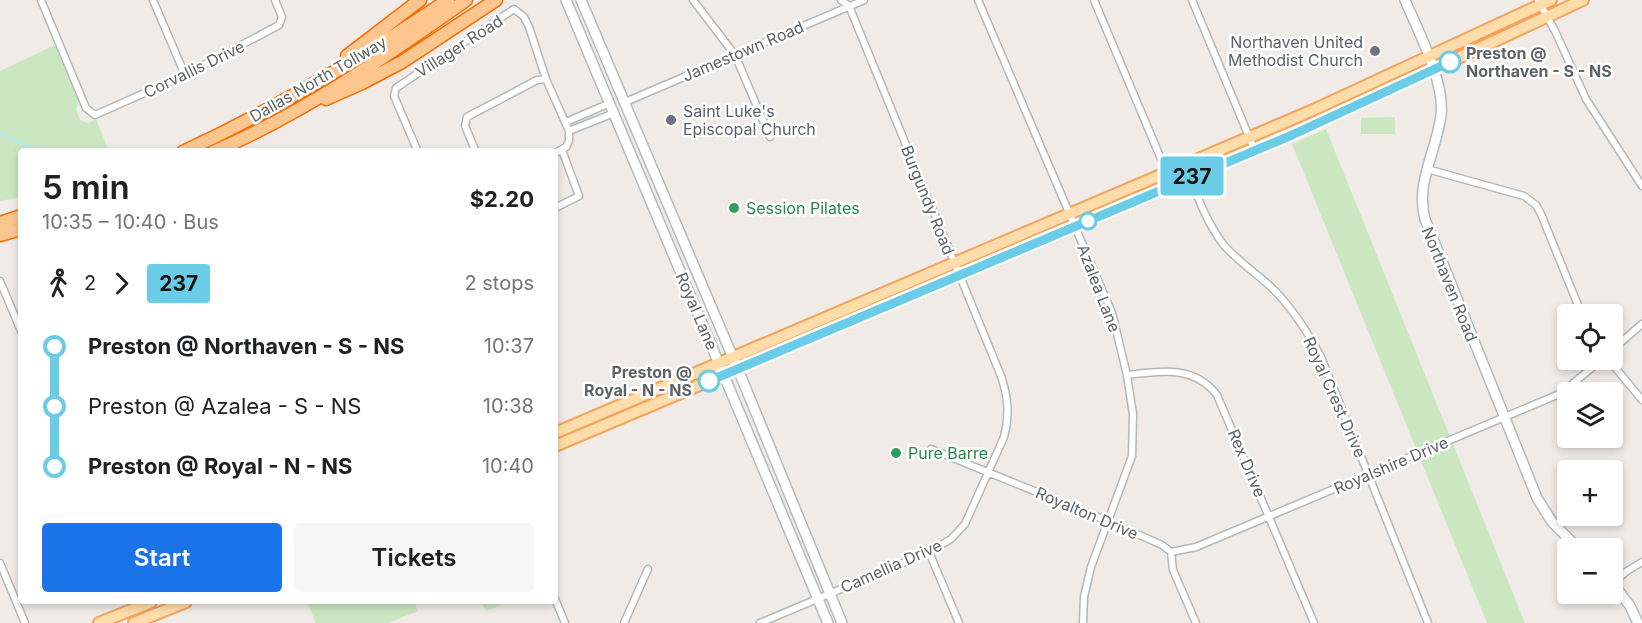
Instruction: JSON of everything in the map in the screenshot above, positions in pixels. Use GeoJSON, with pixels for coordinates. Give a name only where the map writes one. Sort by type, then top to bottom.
{"type":"FeatureCollection","features":[{"type":"Feature","properties":{"kind":"highway"},"geometry":{"type":"LineString","coordinates":[[312,84],[324,72],[420,0]]}},
{"type":"Feature","properties":{"kind":"highway","name":"Dallas North Tollway"},"geometry":{"type":"LineString","coordinates":[[191,148],[312,84],[385,42],[448,0]]}},
{"type":"Feature","properties":{"kind":"highway","name":"Dallas North Tollway"},"geometry":{"type":"LineString","coordinates":[[221,148],[278,120],[395,49],[466,0]]}},
{"type":"Feature","properties":{"kind":"highway"},"geometry":{"type":"LineString","coordinates":[[278,120],[362,83],[402,62],[496,0]]}},
{"type":"Feature","properties":{"kind":"highway"},"geometry":{"type":"LineString","coordinates":[[0,223],[18,217]]}},
{"type":"Feature","properties":{"kind":"highway"},"geometry":{"type":"LineString","coordinates":[[0,235],[18,230]]}},
{"type":"Feature","properties":{"kind":"main road","name":"Royal Lane"},"geometry":{"type":"LineString","coordinates":[[566,0],[828,623]]}},
{"type":"Feature","properties":{"kind":"main road","name":"Royal Lane"},"geometry":{"type":"LineString","coordinates":[[581,0],[738,369],[842,623]]}},
{"type":"Feature","properties":{"kind":"main road","name":"Northaven Road"},"geometry":{"type":"LineString","coordinates":[[1405,0],[1440,93],[1441,115],[1422,189],[1425,219],[1504,417],[1544,510],[1568,538]]}},
{"type":"Feature","properties":{"kind":"main road"},"geometry":{"type":"LineString","coordinates":[[558,432],[1249,138],[1428,57],[1539,3],[1551,0]]}},
{"type":"Feature","properties":{"kind":"main road"},"geometry":{"type":"LineString","coordinates":[[558,442],[725,375],[1172,184],[1255,151],[1583,0]]}},
{"type":"Feature","properties":{"kind":"main road"},"geometry":{"type":"LineString","coordinates":[[610,103],[623,102]]}},
{"type":"Feature","properties":{"kind":"main road"},"geometry":{"type":"LineString","coordinates":[[614,113],[623,102]]}},
{"type":"Feature","properties":{"kind":"main road"},"geometry":{"type":"LineString","coordinates":[[1311,111],[1317,124]]}},
{"type":"Feature","properties":{"kind":"main road"},"geometry":{"type":"LineString","coordinates":[[637,167],[649,162]]}},
{"type":"Feature","properties":{"kind":"main road"},"geometry":{"type":"LineString","coordinates":[[669,247],[682,241]]}},
{"type":"Feature","properties":{"kind":"main road"},"geometry":{"type":"LineString","coordinates":[[682,277],[695,271]]}},
{"type":"Feature","properties":{"kind":"main road"},"geometry":{"type":"LineString","coordinates":[[895,288],[899,300]]}},
{"type":"Feature","properties":{"kind":"main road"},"geometry":{"type":"LineString","coordinates":[[844,309],[851,320]]}},
{"type":"Feature","properties":{"kind":"main road"},"geometry":{"type":"LineString","coordinates":[[612,409],[616,420]]}},
{"type":"Feature","properties":{"kind":"main road"},"geometry":{"type":"LineString","coordinates":[[1623,597],[1638,623]]}},
{"type":"Feature","properties":{"kind":"main road"},"geometry":{"type":"LineString","coordinates":[[99,623],[127,618],[136,604]]}},
{"type":"Feature","properties":{"kind":"main road"},"geometry":{"type":"LineString","coordinates":[[138,621],[181,604]]}},
{"type":"Feature","properties":{"kind":"street","name":"Corvallis Drive"},"geometry":{"type":"LineString","coordinates":[[41,0],[86,108],[94,115],[185,75],[279,25],[282,17],[275,0]]}},
{"type":"Feature","properties":{"kind":"street"},"geometry":{"type":"LineString","coordinates":[[153,0],[185,75]]}},
{"type":"Feature","properties":{"kind":"street"},"geometry":{"type":"LineString","coordinates":[[693,0],[735,55],[770,137]]}},
{"type":"Feature","properties":{"kind":"street"},"geometry":{"type":"LineString","coordinates":[[841,0],[849,6]]}},
{"type":"Feature","properties":{"kind":"street","name":"Jamestown Road"},"geometry":{"type":"LineString","coordinates":[[623,102],[864,0]]}},
{"type":"Feature","properties":{"kind":"street","name":"Azalea Lane"},"geometry":{"type":"LineString","coordinates":[[978,0],[1112,313],[1127,375],[1133,414],[1132,456],[1087,584],[1083,623]]}},
{"type":"Feature","properties":{"kind":"street"},"geometry":{"type":"LineString","coordinates":[[1094,0],[1172,184]]}},
{"type":"Feature","properties":{"kind":"street"},"geometry":{"type":"LineString","coordinates":[[1192,0],[1255,151]]}},
{"type":"Feature","properties":{"kind":"street"},"geometry":{"type":"LineString","coordinates":[[1539,3],[1586,99],[1642,186]]}},
{"type":"Feature","properties":{"kind":"street","name":"Burgundy Road"},"geometry":{"type":"LineString","coordinates":[[849,6],[1001,376],[1008,399],[1008,422],[1004,437],[987,473]]}},
{"type":"Feature","properties":{"kind":"street","name":"Villager Road"},"geometry":{"type":"LineString","coordinates":[[416,148],[394,96],[396,88],[514,9],[524,17],[529,27],[546,79],[569,131]]}},
{"type":"Feature","properties":{"kind":"street"},"geometry":{"type":"LineString","coordinates":[[474,148],[465,126],[467,117],[537,80],[546,79]]}},
{"type":"Feature","properties":{"kind":"street"},"geometry":{"type":"LineString","coordinates":[[566,122],[610,103]]}},
{"type":"Feature","properties":{"kind":"street"},"geometry":{"type":"LineString","coordinates":[[558,206],[579,196],[559,151],[569,141],[569,131],[614,113]]}},
{"type":"Feature","properties":{"kind":"street","name":"Royal Crest Drive"},"geometry":{"type":"LineString","coordinates":[[1185,165],[1206,217],[1224,246],[1284,300],[1322,357],[1428,623]]}},
{"type":"Feature","properties":{"kind":"street"},"geometry":{"type":"LineString","coordinates":[[1427,169],[1524,196],[1531,200],[1541,214],[1578,304]]}},
{"type":"Feature","properties":{"kind":"street"},"geometry":{"type":"LineString","coordinates":[[0,282],[18,324]]}},
{"type":"Feature","properties":{"kind":"street"},"geometry":{"type":"LineString","coordinates":[[1623,340],[1642,324]]}},
{"type":"Feature","properties":{"kind":"street","name":"Royalshire Drive"},"geometry":{"type":"LineString","coordinates":[[1171,552],[1196,548],[1560,393],[1589,370]]}},
{"type":"Feature","properties":{"kind":"street"},"geometry":{"type":"LineString","coordinates":[[1617,370],[1642,400]]}},
{"type":"Feature","properties":{"kind":"street","name":"Rex Drive"},"geometry":{"type":"LineString","coordinates":[[1127,375],[1165,371],[1181,372],[1192,375],[1212,389],[1221,402],[1314,623]]}},
{"type":"Feature","properties":{"kind":"street","name":"Royalton Drive"},"geometry":{"type":"LineString","coordinates":[[931,449],[1108,521],[1162,545],[1171,552]]}},
{"type":"Feature","properties":{"kind":"street","name":"Camellia Drive"},"geometry":{"type":"LineString","coordinates":[[760,623],[929,552],[951,539],[965,524],[987,473]]}},
{"type":"Feature","properties":{"kind":"street"},"geometry":{"type":"LineString","coordinates":[[929,552],[959,623]]}},
{"type":"Feature","properties":{"kind":"street"},"geometry":{"type":"LineString","coordinates":[[1171,552],[1173,570],[1196,623]]}},
{"type":"Feature","properties":{"kind":"street"},"geometry":{"type":"LineString","coordinates":[[1623,574],[1642,562]]}},
{"type":"Feature","properties":{"kind":"street"},"geometry":{"type":"LineString","coordinates":[[0,563],[25,623]]}},
{"type":"Feature","properties":{"kind":"street"},"geometry":{"type":"LineString","coordinates":[[624,623],[648,569]]}},
{"type":"Feature","properties":{"kind":"street"},"geometry":{"type":"LineString","coordinates":[[136,604],[138,621]]}},
{"type":"Feature","properties":{"kind":"street"},"geometry":{"type":"LineString","coordinates":[[557,604],[565,623]]}},
{"type":"Feature","properties":{"kind":"green space"},"geometry":{"type":"Polygon","coordinates":[[[55,45],[78,100],[76,109],[80,120],[88,123],[96,119],[108,148],[18,148],[18,198],[0,201],[0,71],[55,45]]]}},
{"type":"Feature","properties":{"kind":"green space"},"geometry":{"type":"Polygon","coordinates":[[[1395,117],[1395,134],[1361,134],[1361,118],[1395,117]]]}},
{"type":"Feature","properties":{"kind":"green space"},"geometry":{"type":"Polygon","coordinates":[[[1326,129],[1525,623],[1487,623],[1292,144],[1326,129]]]}},
{"type":"Feature","properties":{"kind":"green space"},"geometry":{"type":"Polygon","coordinates":[[[308,604],[415,604],[418,611],[388,623],[316,623],[308,604]]]}},
{"type":"Feature","properties":{"kind":"green space"},"geometry":{"type":"Polygon","coordinates":[[[482,604],[505,604],[486,611],[482,604]]]}},
{"type":"Feature","properties":{"kind":"waterway"},"geometry":{"type":"LineString","coordinates":[[0,133],[32,148]]}},
{"type":"Feature","properties":{"kind":"bus line","name":"237"},"geometry":{"type":"LineString","coordinates":[[709,381],[1255,151],[1450,62]]}},
{"type":"Feature","properties":{"kind":"place","name":"Northaven United Methodist Church"},"geometry":{"type":"Point","coordinates":[1375,51]}},
{"type":"Feature","properties":{"kind":"place","name":"Preston @ Northaven - S - NS"},"geometry":{"type":"Point","coordinates":[1450,62]}},
{"type":"Feature","properties":{"kind":"place","name":"Saint Luke's Episcopal Church"},"geometry":{"type":"Point","coordinates":[671,120]}},
{"type":"Feature","properties":{"kind":"place","name":"Session Pilates"},"geometry":{"type":"Point","coordinates":[734,208]}},
{"type":"Feature","properties":{"kind":"place","name":"Preston @ Royal - N - NS"},"geometry":{"type":"Point","coordinates":[709,381]}},
{"type":"Feature","properties":{"kind":"place","name":"Pure Barre"},"geometry":{"type":"Point","coordinates":[896,453]}}]}
